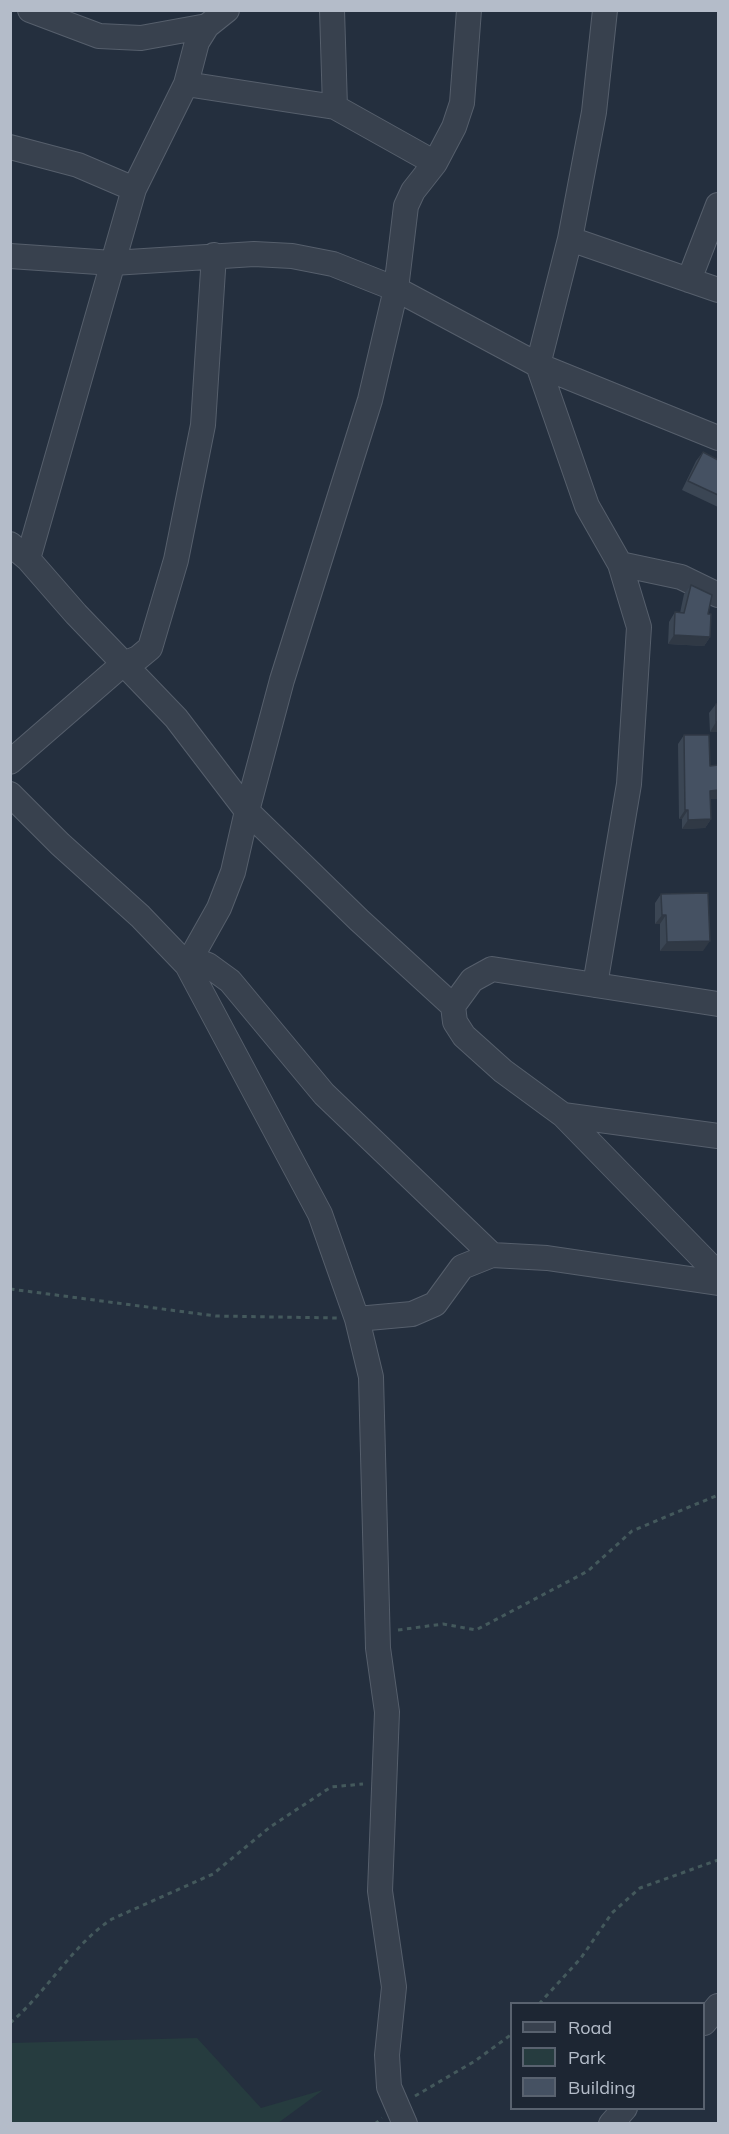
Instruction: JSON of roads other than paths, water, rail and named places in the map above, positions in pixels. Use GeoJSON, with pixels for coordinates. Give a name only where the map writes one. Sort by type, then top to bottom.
{"type":"FeatureCollection","features":[{"type":"Feature","properties":{"kind":"street"},"geometry":{"type":"LineString","coordinates":[[30,10],[99,36],[141,38],[207,26]]}},
{"type":"Feature","properties":{"kind":"street"},"geometry":{"type":"LineString","coordinates":[[227,10],[207,26],[197,42],[186,84],[134,189],[113,263],[19,551],[123,664],[176,717],[247,811],[359,920],[453,1006],[456,1022],[464,1036],[503,1071],[562,1115],[718,1274]]}},
{"type":"Feature","properties":{"kind":"street"},"geometry":{"type":"LineString","coordinates":[[332,10],[336,107]]}},
{"type":"Feature","properties":{"kind":"street"},"geometry":{"type":"LineString","coordinates":[[189,962],[219,908],[233,872],[285,669],[370,400],[396,289],[406,206],[413,191],[435,163],[454,127],[462,104],[469,10]]}},
{"type":"Feature","properties":{"kind":"street"},"geometry":{"type":"LineString","coordinates":[[596,985],[629,784],[639,627],[620,564],[587,506],[538,365],[570,238],[594,112],[605,10]]}},
{"type":"Feature","properties":{"kind":"street"},"geometry":{"type":"LineString","coordinates":[[186,84],[336,107],[435,163]]}},
{"type":"Feature","properties":{"kind":"street"},"geometry":{"type":"LineString","coordinates":[[10,147],[78,165],[134,189]]}},
{"type":"Feature","properties":{"kind":"street"},"geometry":{"type":"LineString","coordinates":[[689,280],[718,205]]}},
{"type":"Feature","properties":{"kind":"street"},"geometry":{"type":"LineString","coordinates":[[570,238],[718,290]]}},
{"type":"Feature","properties":{"kind":"street"},"geometry":{"type":"LineString","coordinates":[[10,762],[123,664],[138,658],[150,648],[176,560],[203,425],[214,255]]}},
{"type":"Feature","properties":{"kind":"street"},"geometry":{"type":"LineString","coordinates":[[10,256],[113,263],[214,255],[292,256],[333,264],[396,289],[538,365],[718,438]]}},
{"type":"Feature","properties":{"kind":"street"},"geometry":{"type":"LineString","coordinates":[[620,564],[681,578],[718,595]]}},
{"type":"Feature","properties":{"kind":"street"},"geometry":{"type":"LineString","coordinates":[[10,794],[60,844],[189,962],[320,1214],[357,1318],[371,1377],[378,1632],[387,1712],[380,1891],[394,1987],[387,2055],[389,2087],[401,2114]]}},
{"type":"Feature","properties":{"kind":"street"},"geometry":{"type":"LineString","coordinates":[[189,962],[208,965],[230,981],[324,1094],[492,1255]]}},
{"type":"Feature","properties":{"kind":"street"},"geometry":{"type":"LineString","coordinates":[[453,1006],[472,980],[492,969],[718,1004]]}},
{"type":"Feature","properties":{"kind":"street"},"geometry":{"type":"LineString","coordinates":[[562,1115],[718,1136]]}},
{"type":"Feature","properties":{"kind":"street"},"geometry":{"type":"LineString","coordinates":[[357,1318],[412,1314],[435,1304],[462,1267],[492,1255],[547,1258],[718,1283]]}},
{"type":"Feature","properties":{"kind":"street"},"geometry":{"type":"LineString","coordinates":[[705,2022],[718,2006]]}},
{"type":"Feature","properties":{"kind":"street"},"geometry":{"type":"LineString","coordinates":[[611,2124],[624,2110]]}}]}
